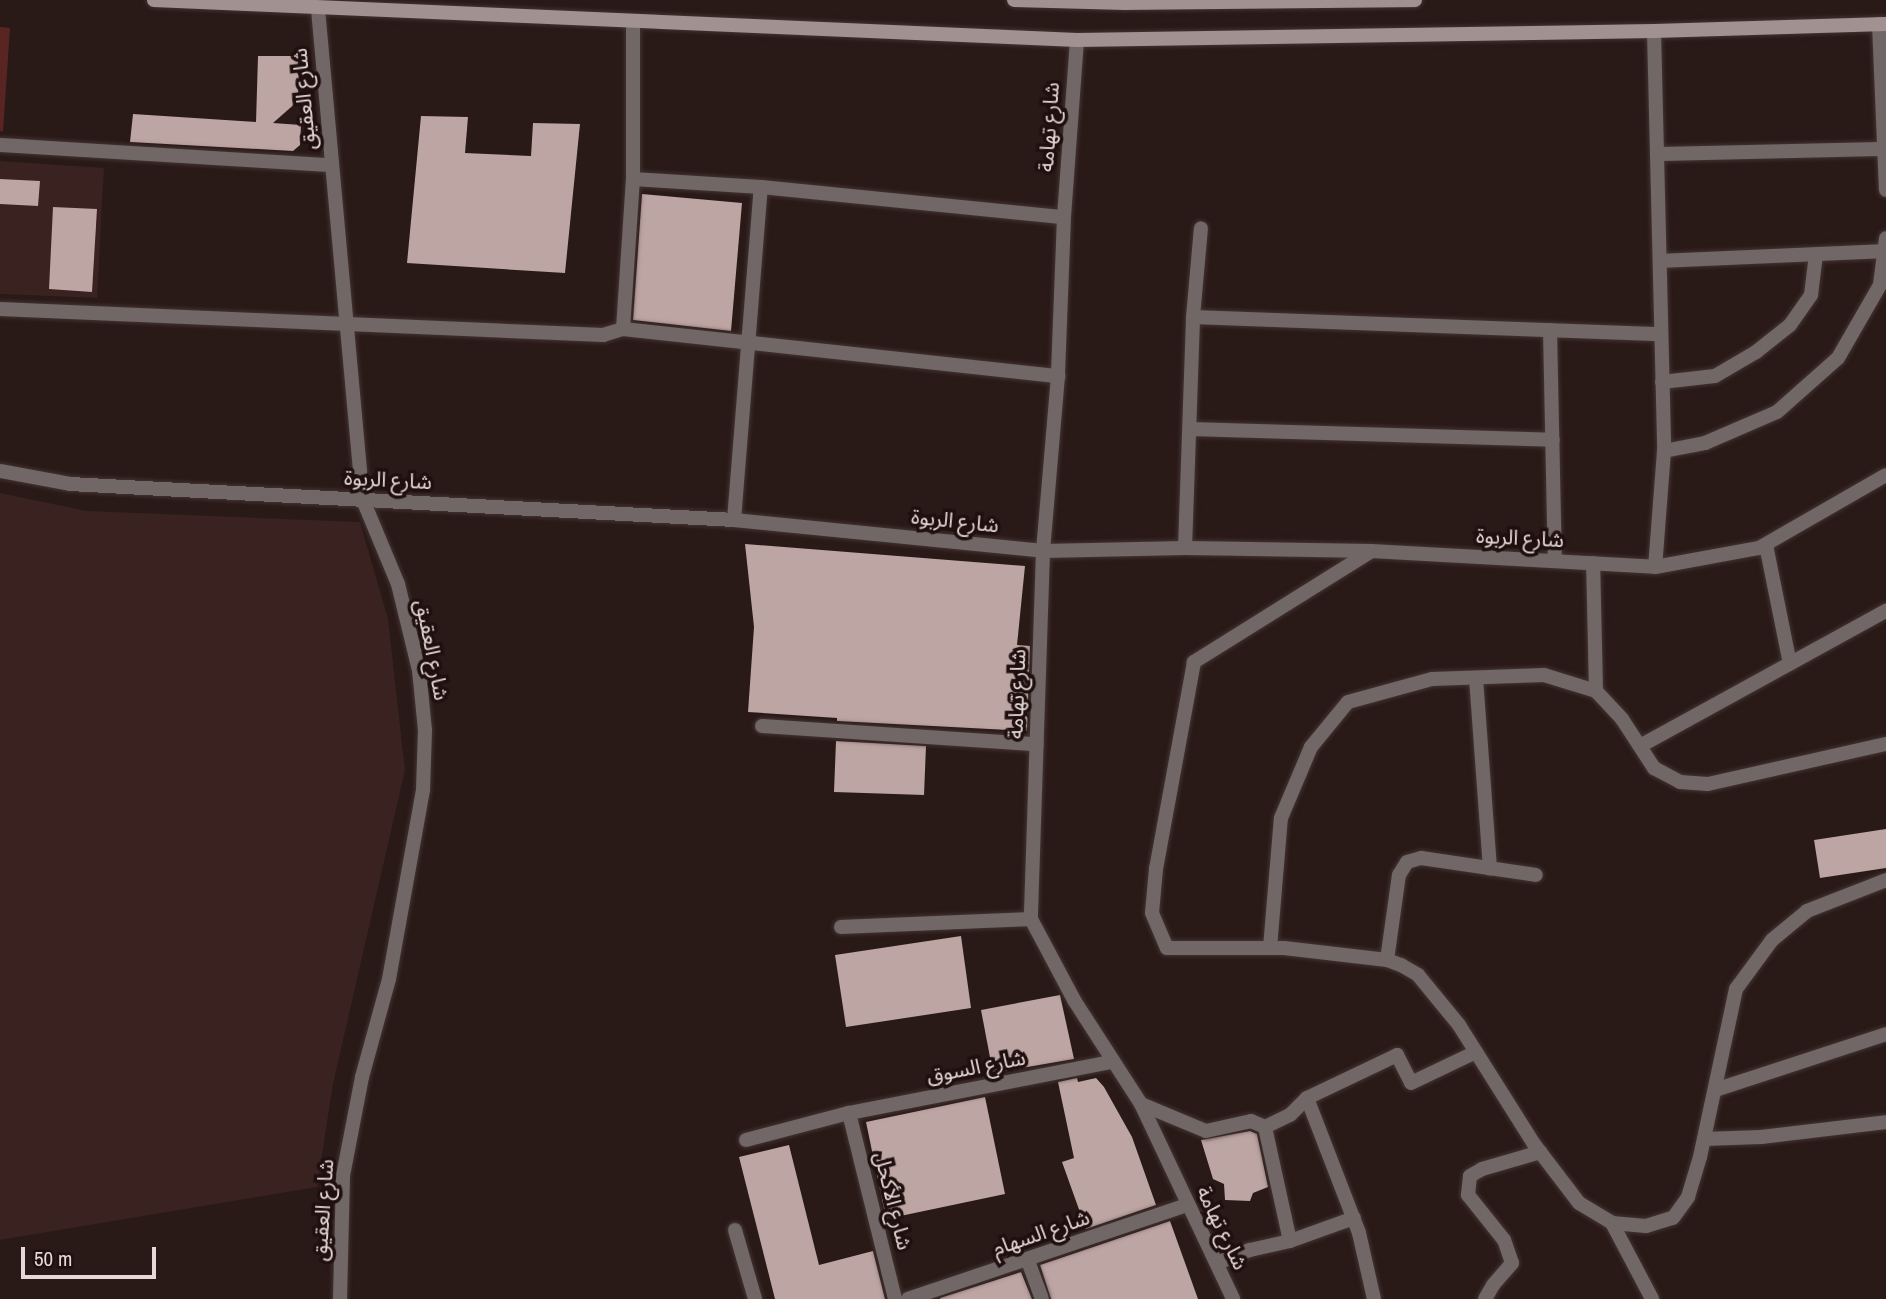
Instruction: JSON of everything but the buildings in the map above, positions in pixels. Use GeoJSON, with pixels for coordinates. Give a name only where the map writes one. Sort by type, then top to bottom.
{"type":"FeatureCollection","features":[{"type":"Feature","properties":{"kind":"main road"},"geometry":{"type":"LineString","coordinates":[[154,0],[633,23],[1077,40],[1654,31],[1883,24]]}},
{"type":"Feature","properties":{"kind":"main road"},"geometry":{"type":"LineString","coordinates":[[1014,0],[1415,0]]}},
{"type":"Feature","properties":{"kind":"street","name":"شارع العقيق"},"geometry":{"type":"LineString","coordinates":[[318,9],[330,165],[363,500],[398,584],[419,670],[425,730],[423,790],[389,979],[362,1077],[343,1176],[340,1299]]}},
{"type":"Feature","properties":{"kind":"street"},"geometry":{"type":"LineString","coordinates":[[624,329],[633,179],[633,23]]}},
{"type":"Feature","properties":{"kind":"street"},"geometry":{"type":"LineString","coordinates":[[1883,24],[1886,190]]}},
{"type":"Feature","properties":{"kind":"street"},"geometry":{"type":"LineString","coordinates":[[1654,31],[1664,451],[1655,566]]}},
{"type":"Feature","properties":{"kind":"street","name":"شارع تهامة"},"geometry":{"type":"LineString","coordinates":[[1077,40],[1064,217],[1058,376],[1043,551],[1031,919],[1111,1062],[1141,1104],[1233,1299]]}},
{"type":"Feature","properties":{"kind":"street"},"geometry":{"type":"LineString","coordinates":[[0,145],[330,165]]}},
{"type":"Feature","properties":{"kind":"street"},"geometry":{"type":"LineString","coordinates":[[1657,155],[1884,149]]}},
{"type":"Feature","properties":{"kind":"street"},"geometry":{"type":"LineString","coordinates":[[633,179],[761,187],[1064,217]]}},
{"type":"Feature","properties":{"kind":"street"},"geometry":{"type":"LineString","coordinates":[[734,520],[761,187]]}},
{"type":"Feature","properties":{"kind":"street"},"geometry":{"type":"LineString","coordinates":[[1185,548],[1193,317],[1201,228]]}},
{"type":"Feature","properties":{"kind":"street"},"geometry":{"type":"LineString","coordinates":[[1660,261],[1815,254],[1885,247],[1880,285],[1838,358],[1777,412],[1706,443],[1664,451]]}},
{"type":"Feature","properties":{"kind":"street"},"geometry":{"type":"LineString","coordinates":[[1662,382],[1715,376],[1756,352],[1790,325],[1811,295],[1815,254]]}},
{"type":"Feature","properties":{"kind":"street"},"geometry":{"type":"LineString","coordinates":[[0,309],[603,335],[624,329],[1058,376]]}},
{"type":"Feature","properties":{"kind":"street"},"geometry":{"type":"LineString","coordinates":[[1193,317],[1661,334]]}},
{"type":"Feature","properties":{"kind":"street"},"geometry":{"type":"LineString","coordinates":[[1550,330],[1555,561]]}},
{"type":"Feature","properties":{"kind":"street"},"geometry":{"type":"LineString","coordinates":[[1190,429],[1552,440]]}},
{"type":"Feature","properties":{"kind":"street","name":"شارع الربوة"},"geometry":{"type":"LineString","coordinates":[[0,471],[70,484],[734,520],[1043,551],[1185,548],[1371,551],[1655,566],[1759,548],[1884,478]]}},
{"type":"Feature","properties":{"kind":"street"},"geometry":{"type":"LineString","coordinates":[[1766,545],[1790,664]]}},
{"type":"Feature","properties":{"kind":"street"},"geometry":{"type":"LineString","coordinates":[[1371,551],[1194,662],[1156,869],[1152,913],[1167,948],[1270,948],[1387,960],[1418,975],[1459,1025],[1541,1152],[1579,1203],[1612,1223],[1646,1226],[1674,1218],[1688,1197],[1704,1139],[1736,989],[1772,940],[1807,911],[1886,880]]}},
{"type":"Feature","properties":{"kind":"street"},"geometry":{"type":"LineString","coordinates":[[1593,563],[1596,691]]}},
{"type":"Feature","properties":{"kind":"street"},"geometry":{"type":"LineString","coordinates":[[1640,746],[1886,611]]}},
{"type":"Feature","properties":{"kind":"street"},"geometry":{"type":"LineString","coordinates":[[1270,948],[1281,818],[1311,747],[1348,702],[1432,679],[1544,675],[1596,691],[1622,719],[1654,768],[1680,782],[1708,785],[1886,744]]}},
{"type":"Feature","properties":{"kind":"street"},"geometry":{"type":"LineString","coordinates":[[1476,678],[1490,868]]}},
{"type":"Feature","properties":{"kind":"street"},"geometry":{"type":"LineString","coordinates":[[762,726],[1036,744]]}},
{"type":"Feature","properties":{"kind":"street"},"geometry":{"type":"LineString","coordinates":[[1387,960],[1399,875],[1407,862],[1421,858],[1536,875]]}},
{"type":"Feature","properties":{"kind":"street"},"geometry":{"type":"LineString","coordinates":[[841,927],[1031,919]]}},
{"type":"Feature","properties":{"kind":"street"},"geometry":{"type":"LineString","coordinates":[[1715,1090],[1886,1034]]}},
{"type":"Feature","properties":{"kind":"street"},"geometry":{"type":"LineString","coordinates":[[1141,1104],[1206,1131],[1251,1121],[1265,1127],[1290,1115],[1307,1097],[1397,1055],[1411,1083],[1476,1052]]}},
{"type":"Feature","properties":{"kind":"street","name":"شارع السوق"},"geometry":{"type":"LineString","coordinates":[[746,1140],[849,1113],[1111,1062]]}},
{"type":"Feature","properties":{"kind":"street"},"geometry":{"type":"LineString","coordinates":[[1307,1097],[1353,1218],[1374,1299]]}},
{"type":"Feature","properties":{"kind":"street","name":"شارع الأكحل"},"geometry":{"type":"LineString","coordinates":[[849,1113],[895,1299]]}},
{"type":"Feature","properties":{"kind":"street"},"geometry":{"type":"LineString","coordinates":[[1704,1139],[1761,1137],[1886,1122]]}},
{"type":"Feature","properties":{"kind":"street"},"geometry":{"type":"LineString","coordinates":[[1265,1127],[1290,1241]]}},
{"type":"Feature","properties":{"kind":"street"},"geometry":{"type":"LineString","coordinates":[[1485,1299],[1512,1263],[1504,1240],[1468,1195],[1470,1176],[1482,1169],[1541,1152]]}},
{"type":"Feature","properties":{"kind":"street","name":"شارع السهام"},"geometry":{"type":"LineString","coordinates":[[908,1299],[1028,1261],[1187,1205]]}},
{"type":"Feature","properties":{"kind":"street"},"geometry":{"type":"LineString","coordinates":[[1217,1263],[1353,1218]]}},
{"type":"Feature","properties":{"kind":"street"},"geometry":{"type":"LineString","coordinates":[[1612,1223],[1652,1299]]}},
{"type":"Feature","properties":{"kind":"street"},"geometry":{"type":"LineString","coordinates":[[735,1230],[755,1299]]}},
{"type":"Feature","properties":{"kind":"street"},"geometry":{"type":"LineString","coordinates":[[1028,1261],[1042,1299]]}},
{"type":"Feature","properties":{"kind":"shaded area"},"geometry":{"type":"Polygon","coordinates":[[[0,27],[10,28],[3,132],[0,131],[0,27]]]}},
{"type":"Feature","properties":{"kind":"shaded area"},"geometry":{"type":"Polygon","coordinates":[[[0,161],[104,168],[97,298],[0,294],[0,161]]]}},
{"type":"Feature","properties":{"kind":"shaded area"},"geometry":{"type":"Polygon","coordinates":[[[0,493],[87,511],[360,522],[388,619],[405,770],[333,1084],[317,1187],[0,1240],[0,493]]]}}]}
